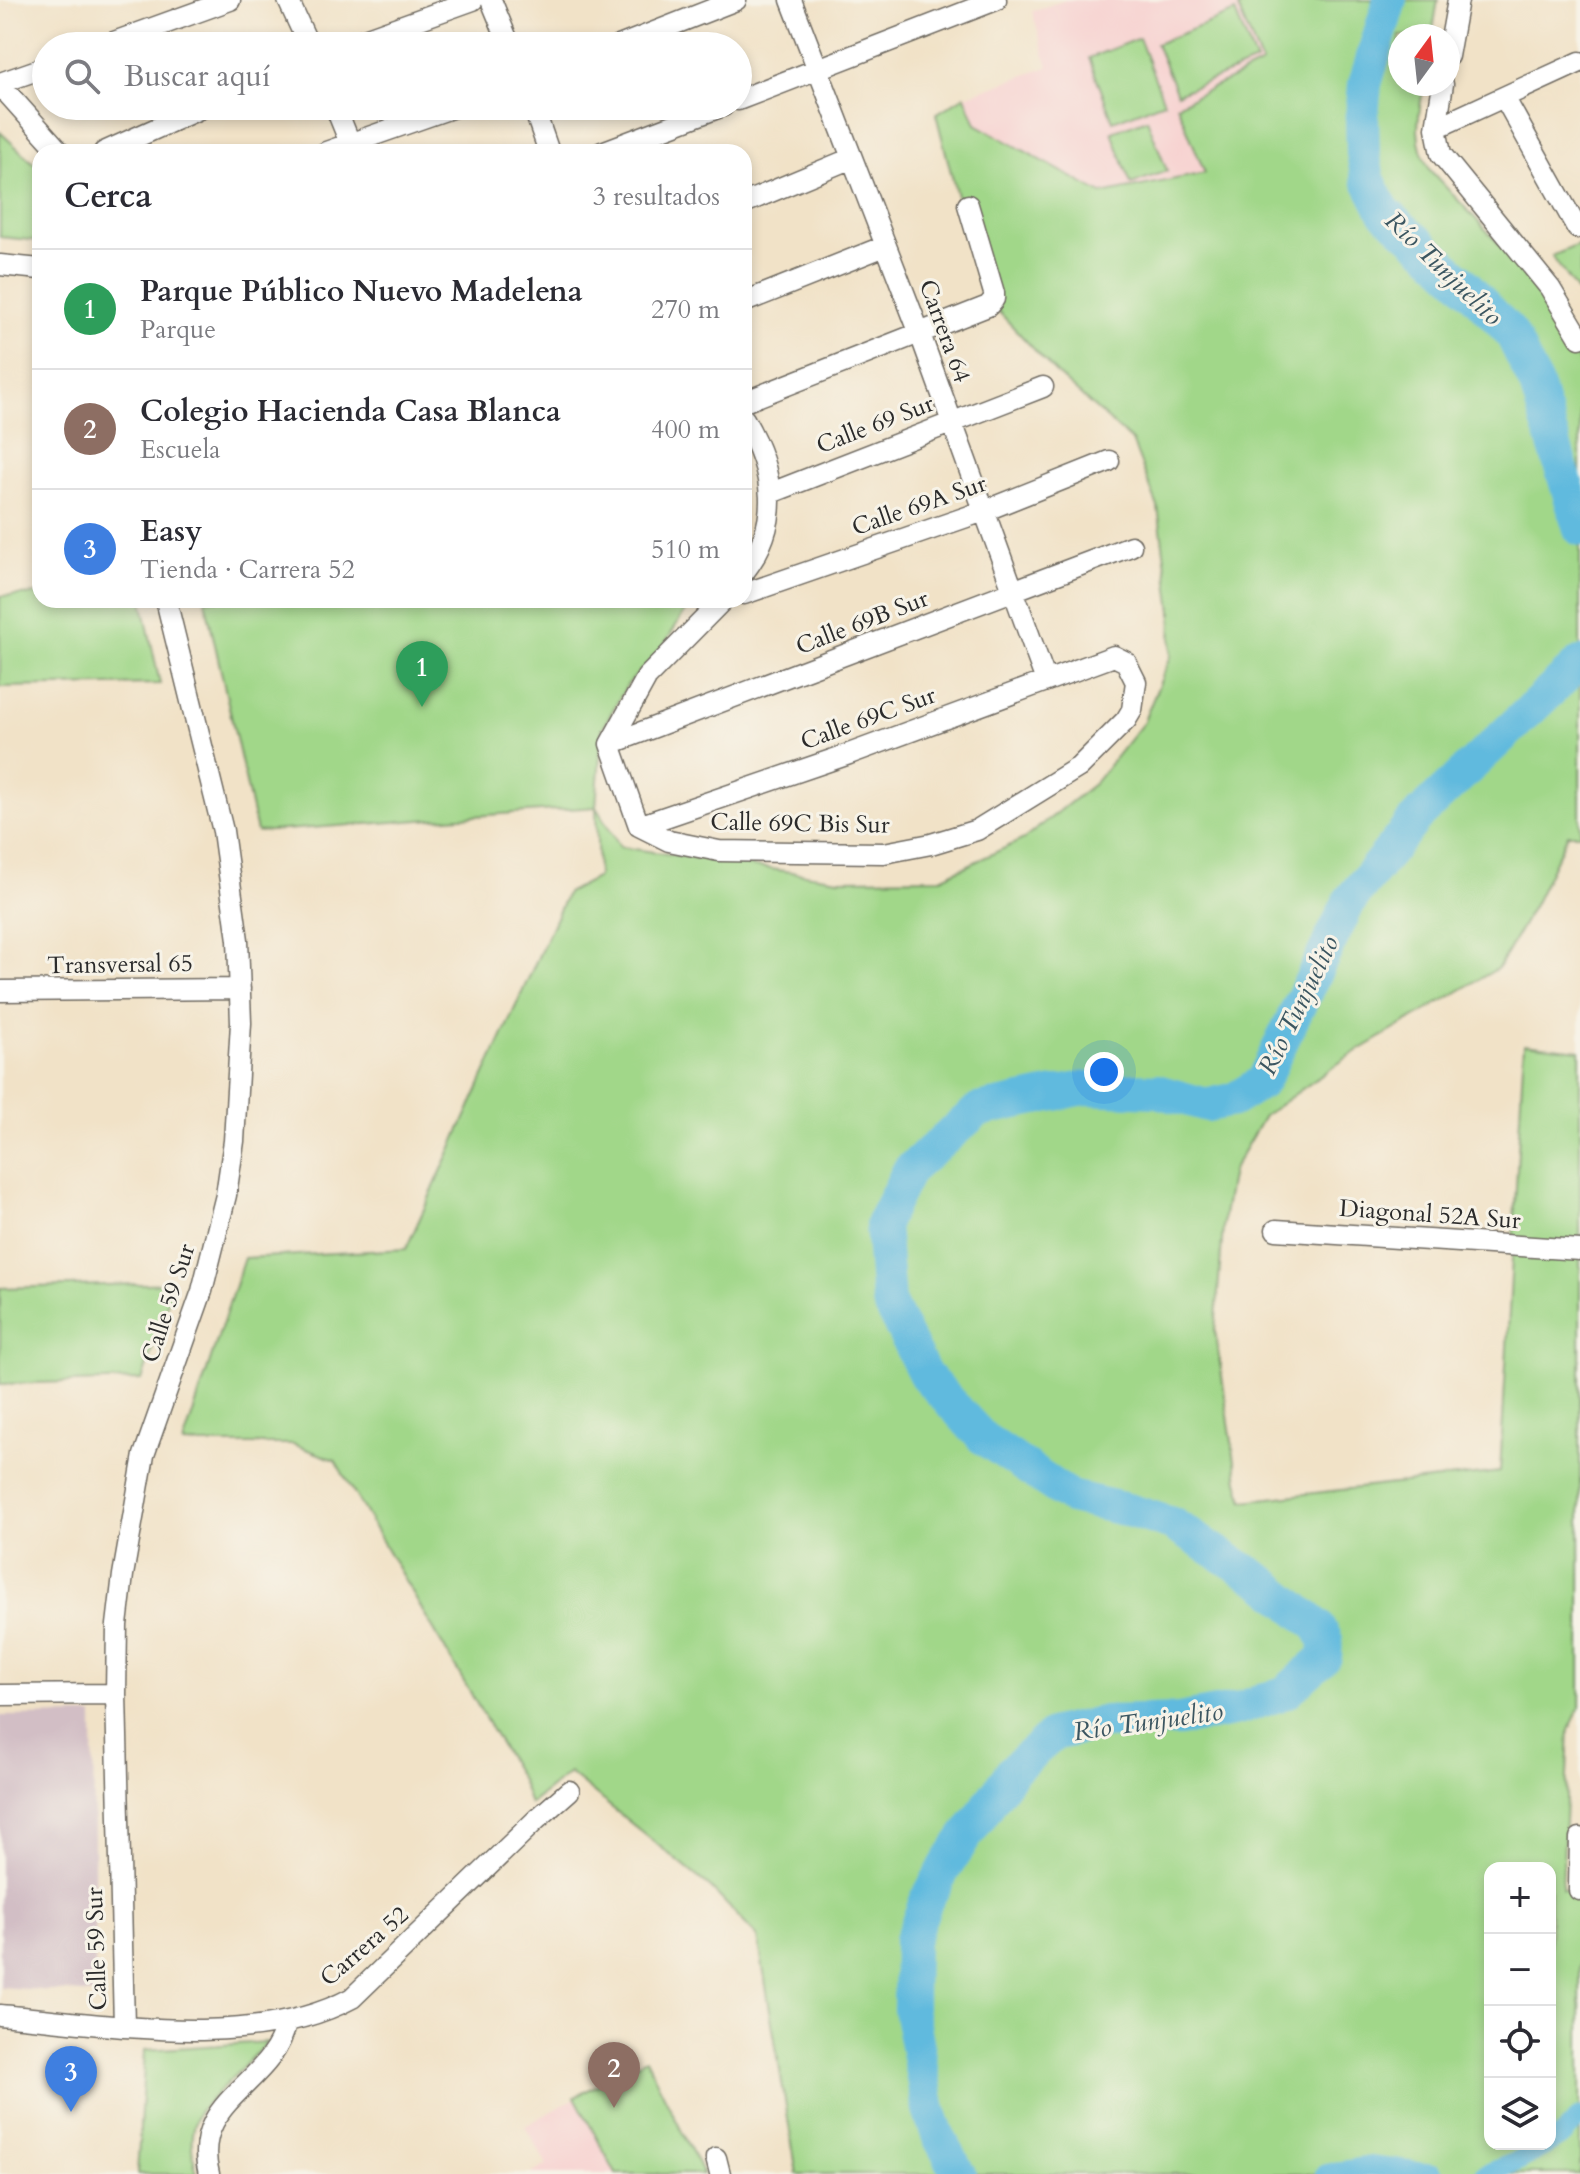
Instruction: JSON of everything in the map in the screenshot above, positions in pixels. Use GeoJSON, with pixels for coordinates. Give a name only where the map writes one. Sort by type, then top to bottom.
{"type":"FeatureCollection","features":[{"type":"Feature","properties":{"kind":"street"},"geometry":{"type":"LineString","coordinates":[[142,32],[230,0]]}},
{"type":"Feature","properties":{"kind":"street"},"geometry":{"type":"LineString","coordinates":[[288,0],[303,32]]}},
{"type":"Feature","properties":{"kind":"street"},"geometry":{"type":"LineString","coordinates":[[384,32],[473,0]]}},
{"type":"Feature","properties":{"kind":"street"},"geometry":{"type":"LineString","coordinates":[[491,0],[504,32]]}},
{"type":"Feature","properties":{"kind":"street"},"geometry":{"type":"LineString","coordinates":[[655,32],[736,0]]}},
{"type":"Feature","properties":{"kind":"street","name":"Carrera 64"},"geometry":{"type":"LineString","coordinates":[[791,0],[920,334],[1046,681]]}},
{"type":"Feature","properties":{"kind":"street"},"geometry":{"type":"LineString","coordinates":[[752,95],[996,0]]}},
{"type":"Feature","properties":{"kind":"street"},"geometry":{"type":"LineString","coordinates":[[1454,24],[1458,0]]}},
{"type":"Feature","properties":{"kind":"street"},"geometry":{"type":"LineString","coordinates":[[1436,128],[1580,62]]}},
{"type":"Feature","properties":{"kind":"street"},"geometry":{"type":"LineString","coordinates":[[32,72],[0,84],[53,144]]}},
{"type":"Feature","properties":{"kind":"street"},"geometry":{"type":"LineString","coordinates":[[1441,96],[1436,128],[1438,147],[1445,161],[1550,288],[1580,338]]}},
{"type":"Feature","properties":{"kind":"street"},"geometry":{"type":"LineString","coordinates":[[1504,97],[1577,228]]}},
{"type":"Feature","properties":{"kind":"street"},"geometry":{"type":"LineString","coordinates":[[122,144],[175,120]]}},
{"type":"Feature","properties":{"kind":"street"},"geometry":{"type":"LineString","coordinates":[[341,120],[350,143],[417,120]]}},
{"type":"Feature","properties":{"kind":"street"},"geometry":{"type":"LineString","coordinates":[[538,120],[546,144]]}},
{"type":"Feature","properties":{"kind":"street"},"geometry":{"type":"LineString","coordinates":[[623,144],[686,120]]}},
{"type":"Feature","properties":{"kind":"street"},"geometry":{"type":"LineString","coordinates":[[752,200],[852,158]]}},
{"type":"Feature","properties":{"kind":"street"},"geometry":{"type":"LineString","coordinates":[[752,399],[988,306],[994,299],[994,293],[968,205]]}},
{"type":"Feature","properties":{"kind":"street"},"geometry":{"type":"LineString","coordinates":[[752,299],[885,246]]}},
{"type":"Feature","properties":{"kind":"street"},"geometry":{"type":"LineString","coordinates":[[0,265],[32,268]]}},
{"type":"Feature","properties":{"kind":"street","name":"Calle 69 Sur"},"geometry":{"type":"LineString","coordinates":[[771,493],[1043,387]]}},
{"type":"Feature","properties":{"kind":"street"},"geometry":{"type":"LineString","coordinates":[[752,433],[759,445],[771,493],[772,513],[752,558]]}},
{"type":"Feature","properties":{"kind":"street","name":"Calle 69A Sur"},"geometry":{"type":"LineString","coordinates":[[752,591],[984,511],[1109,461]]}},
{"type":"Feature","properties":{"kind":"street","name":"Calle 69B Sur"},"geometry":{"type":"LineString","coordinates":[[610,744],[1131,546]]}},
{"type":"Feature","properties":{"kind":"street","name":"Calle 59 Sur"},"geometry":{"type":"LineString","coordinates":[[124,2026],[116,1694],[117,1625],[123,1575],[144,1455],[202,1291],[226,1195],[238,1098],[238,940],[223,831],[168,608]]}},
{"type":"Feature","properties":{"kind":"street"},"geometry":{"type":"LineString","coordinates":[[639,826],[610,744],[647,677],[715,608]]}},
{"type":"Feature","properties":{"kind":"street","name":"Calle 69C Sur"},"geometry":{"type":"LineString","coordinates":[[639,826],[849,754],[1114,656]]}},
{"type":"Feature","properties":{"kind":"street","name":"Calle 69C Bis Sur"},"geometry":{"type":"LineString","coordinates":[[639,826],[669,841],[719,851],[884,853],[931,844],[977,830],[1079,767],[1126,720],[1132,710],[1136,682],[1126,662],[1114,656]]}},
{"type":"Feature","properties":{"kind":"street","name":"Transversal 65"},"geometry":{"type":"LineString","coordinates":[[0,991],[240,989]]}},
{"type":"Feature","properties":{"kind":"street","name":"Diagonal 52A Sur"},"geometry":{"type":"LineString","coordinates":[[1276,1230],[1580,1250]]}},
{"type":"Feature","properties":{"kind":"street"},"geometry":{"type":"LineString","coordinates":[[0,1695],[116,1694]]}},
{"type":"Feature","properties":{"kind":"street","name":"Carrera 52"},"geometry":{"type":"LineString","coordinates":[[0,2015],[124,2026],[247,2028],[286,2023],[330,2010],[352,1998],[569,1791]]}},
{"type":"Feature","properties":{"kind":"street"},"geometry":{"type":"LineString","coordinates":[[1579,1890],[1580,1838]]}},
{"type":"Feature","properties":{"kind":"street"},"geometry":{"type":"LineString","coordinates":[[209,2174],[205,2146],[214,2121],[221,2109],[279,2049],[286,2023]]}},
{"type":"Feature","properties":{"kind":"shaded area"},"geometry":{"type":"Polygon","coordinates":[[[1066,0],[1252,0],[1238,8],[1262,64],[1206,173],[1102,194],[976,124],[965,96],[1048,67],[1032,11],[1066,0]]]}},
{"type":"Feature","properties":{"kind":"shaded area"},"geometry":{"type":"Polygon","coordinates":[[[93,1715],[95,1994],[0,1987],[0,1716],[93,1715]]]}},
{"type":"Feature","properties":{"kind":"shaded area"},"geometry":{"type":"Polygon","coordinates":[[[646,2059],[703,2174],[531,2174],[547,2165],[525,2126],[646,2059]]]}},
{"type":"Feature","properties":{"kind":"green space"},"geometry":{"type":"Polygon","coordinates":[[[1252,0],[1438,0],[1434,24],[1388,24],[1388,96],[1422,96],[1419,138],[1430,170],[1534,286],[1552,311],[1580,365],[1580,834],[1568,834],[1534,905],[1498,968],[1346,1058],[1264,1116],[1232,1171],[1224,1215],[1215,1331],[1238,1481],[1244,1501],[1500,1472],[1524,1044],[1580,1050],[1580,1707],[1569,1730],[1562,1889],[1580,1890],[1580,2174],[797,2174],[758,1937],[711,1888],[569,1773],[530,1804],[521,1780],[335,1460],[293,1444],[183,1444],[244,1258],[406,1249],[567,893],[598,877],[596,807],[620,847],[839,879],[941,878],[1024,839],[1095,783],[1143,723],[1171,656],[1172,611],[1158,507],[1132,441],[1059,376],[982,294],[936,114],[965,96],[976,124],[1102,194],[1205,173],[1177,105],[1262,64],[1238,8],[1252,0]]]}},
{"type":"Feature","properties":{"kind":"green space"},"geometry":{"type":"Polygon","coordinates":[[[1235,12],[1256,62],[1177,94],[1156,44],[1235,12]]]}},
{"type":"Feature","properties":{"kind":"green space"},"geometry":{"type":"Polygon","coordinates":[[[1139,38],[1164,102],[1113,121],[1089,58],[1139,38]]]}},
{"type":"Feature","properties":{"kind":"green space"},"geometry":{"type":"Polygon","coordinates":[[[1147,119],[1167,171],[1131,184],[1112,132],[1147,119]]]}},
{"type":"Feature","properties":{"kind":"green space"},"geometry":{"type":"Polygon","coordinates":[[[0,132],[32,162],[32,240],[0,237],[0,132]]]}},
{"type":"Feature","properties":{"kind":"green space"},"geometry":{"type":"Polygon","coordinates":[[[1580,244],[1580,296],[1552,256],[1580,244]]]}},
{"type":"Feature","properties":{"kind":"green space"},"geometry":{"type":"Polygon","coordinates":[[[32,594],[32,608],[144,608],[160,684],[0,687],[0,596],[32,594]]]}},
{"type":"Feature","properties":{"kind":"green space"},"geometry":{"type":"Polygon","coordinates":[[[207,608],[687,608],[662,648],[627,685],[602,729],[596,807],[257,832],[207,608]]]}},
{"type":"Feature","properties":{"kind":"green space"},"geometry":{"type":"Polygon","coordinates":[[[174,1283],[142,1380],[0,1384],[0,1288],[174,1283]]]}},
{"type":"Feature","properties":{"kind":"green space"},"geometry":{"type":"Polygon","coordinates":[[[268,2042],[199,2111],[192,2142],[197,2174],[137,2174],[145,2050],[268,2042]]]}},
{"type":"Feature","properties":{"kind":"green space"},"geometry":{"type":"Polygon","coordinates":[[[646,2059],[703,2174],[616,2174],[575,2097],[646,2059]]]}},
{"type":"Feature","properties":{"kind":"waterway","name":"Río Tunjuelito"},"geometry":{"type":"LineString","coordinates":[[1390,0],[1365,84],[1363,153],[1368,179],[1384,211],[1461,280],[1511,333],[1536,385],[1580,529]]}},
{"type":"Feature","properties":{"kind":"waterway","name":"Río Tunjuelito"},"geometry":{"type":"LineString","coordinates":[[959,2174],[938,2135],[929,2110],[910,2009],[911,1940],[927,1899],[948,1862],[1013,1770],[1054,1734],[1105,1722],[1179,1720],[1238,1709],[1286,1692],[1325,1657],[1326,1640],[1318,1626],[1264,1582],[1172,1524],[1070,1497],[983,1438],[925,1375],[888,1301],[882,1224],[909,1170],[978,1110],[1084,1088],[1157,1091],[1207,1105],[1233,1100],[1262,1082],[1350,900],[1416,818],[1580,663]]}},
{"type":"Feature","properties":{"kind":"waterway"},"geometry":{"type":"LineString","coordinates":[[1556,2139],[1580,2117]]}},
{"type":"Feature","properties":{"kind":"waterway"},"geometry":{"type":"LineString","coordinates":[[1485,2174],[1537,2150]]}},
{"type":"Feature","properties":{"kind":"waterway"},"geometry":{"type":"LineString","coordinates":[[1325,2174],[1370,2166],[1433,2174]]}},
{"type":"Feature","properties":{"kind":"place","name":"Parque Público Nuevo Madelena"},"geometry":{"type":"Point","coordinates":[422,707]}},
{"type":"Feature","properties":{"kind":"place","name":"Colegio Hacienda Casa Blanca"},"geometry":{"type":"Point","coordinates":[614,2108]}},
{"type":"Feature","properties":{"kind":"place","name":"Easy"},"geometry":{"type":"Point","coordinates":[71,2112]}}]}
